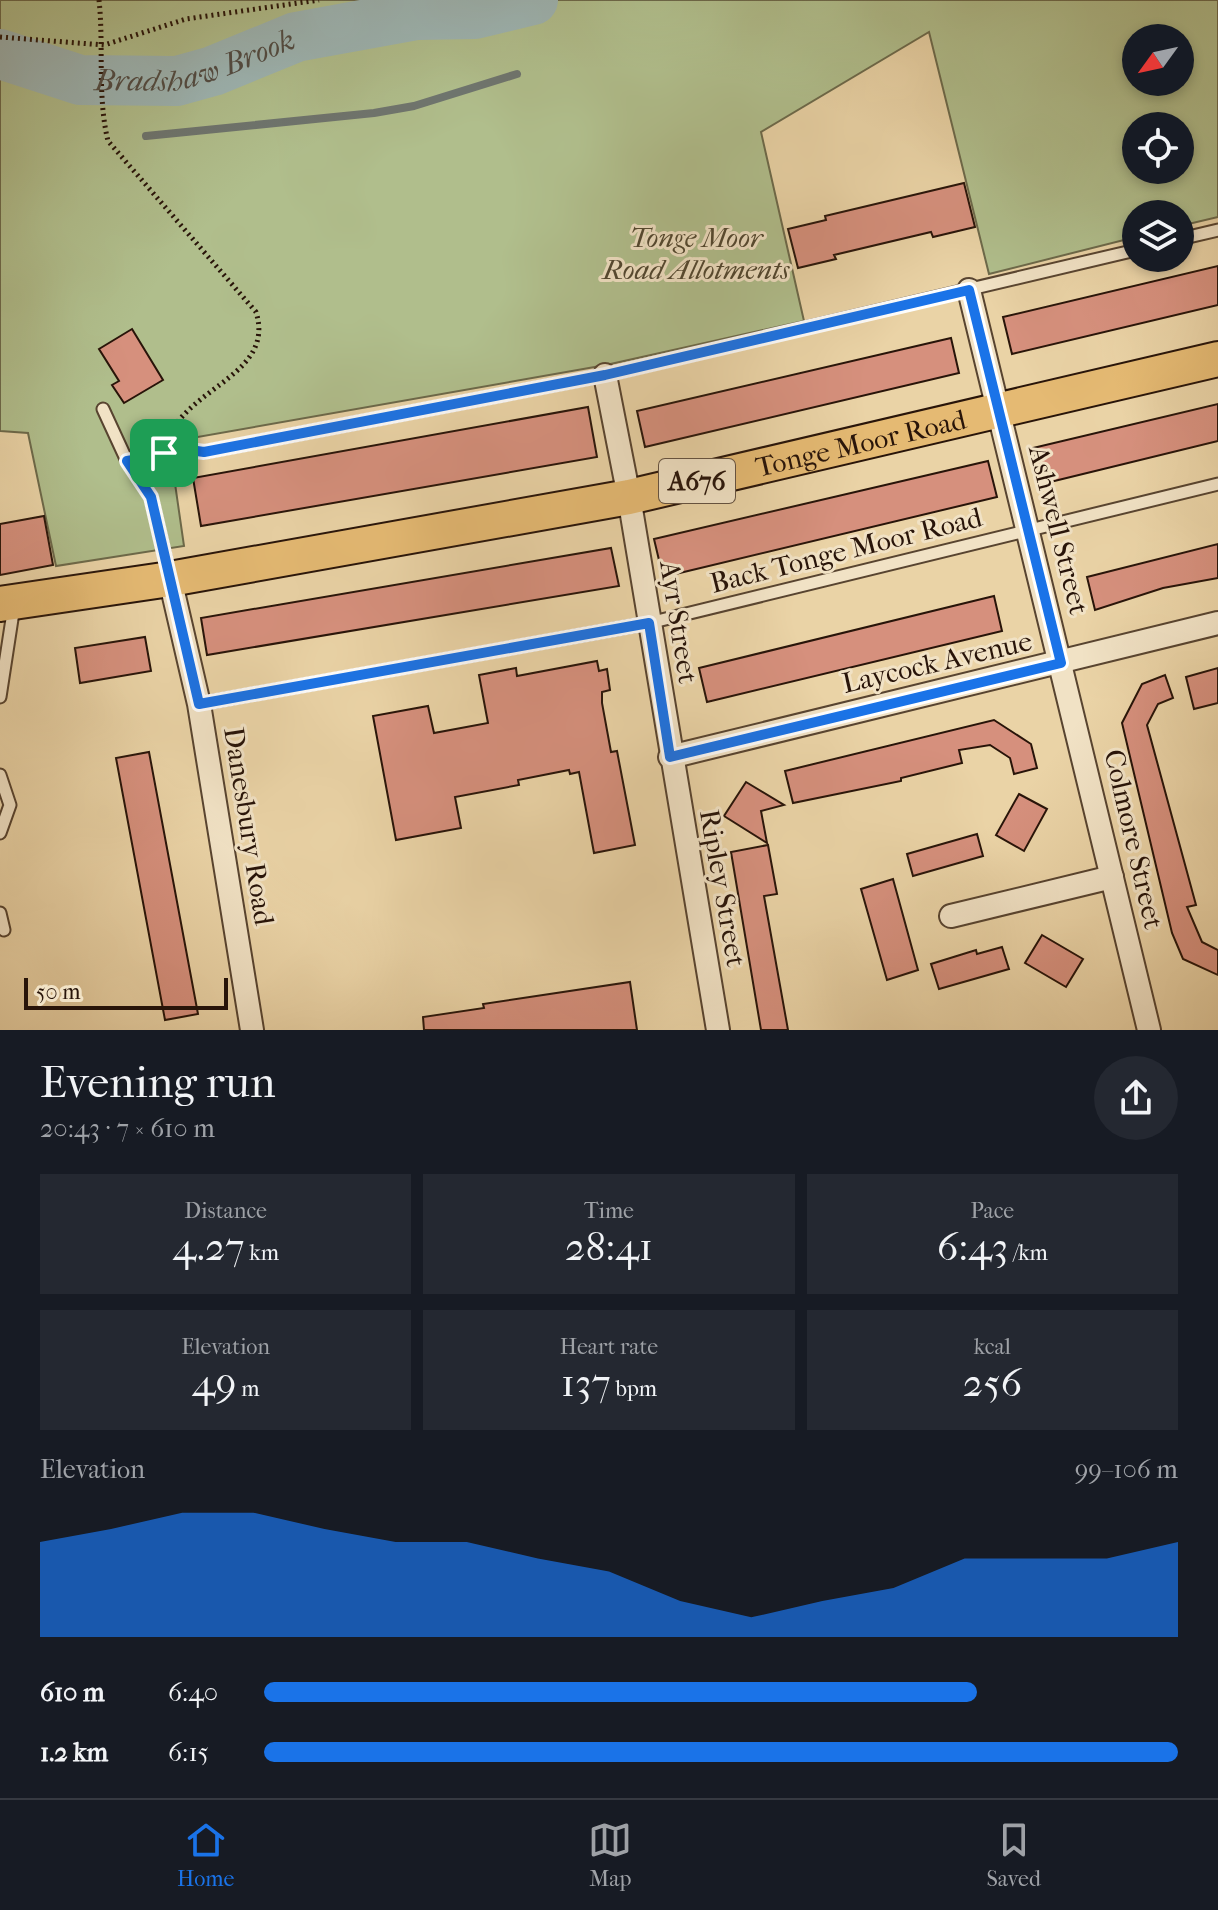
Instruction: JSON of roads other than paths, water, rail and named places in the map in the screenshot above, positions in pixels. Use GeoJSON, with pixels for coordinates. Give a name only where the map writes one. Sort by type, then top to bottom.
{"type":"FeatureCollection","features":[{"type":"Feature","properties":{"kind":"main road","name":"Tonge Moor Road"},"geometry":{"type":"LineString","coordinates":[[170,579],[629,497],[1218,359]]}},
{"type":"Feature","properties":{"kind":"main road","name":"A676"},"geometry":{"type":"LineString","coordinates":[[8,602],[170,579]]}},
{"type":"Feature","properties":{"kind":"street","name":"Ashwell Street"},"geometry":{"type":"LineString","coordinates":[[969,290],[1061,663]]}},
{"type":"Feature","properties":{"kind":"street","name":"Ayr Street"},"geometry":{"type":"LineString","coordinates":[[605,375],[629,497],[670,757]]}},
{"type":"Feature","properties":{"kind":"street","name":"Danesbury Road"},"geometry":{"type":"LineString","coordinates":[[170,579],[199,704],[252,1030]]}},
{"type":"Feature","properties":{"kind":"street","name":"Laycock Avenue"},"geometry":{"type":"LineString","coordinates":[[670,757],[1218,623]]}},
{"type":"Feature","properties":{"kind":"street","name":"Colmore Street"},"geometry":{"type":"LineString","coordinates":[[1061,663],[1149,1030]]}},
{"type":"Feature","properties":{"kind":"street","name":"Ripley Street"},"geometry":{"type":"LineString","coordinates":[[670,757],[718,1030]]}},
{"type":"Feature","properties":{"kind":"street"},"geometry":{"type":"LineString","coordinates":[[951,916],[1112,877]]}},
{"type":"Feature","properties":{"kind":"lane"},"geometry":{"type":"LineString","coordinates":[[1194,236],[1218,230]]}},
{"type":"Feature","properties":{"kind":"lane"},"geometry":{"type":"LineString","coordinates":[[204,452],[605,375],[1122,253]]}},
{"type":"Feature","properties":{"kind":"lane","name":"Danesbury Road"},"geometry":{"type":"LineString","coordinates":[[103,409],[127,461],[151,497],[170,579]]}},
{"type":"Feature","properties":{"kind":"lane","name":"Back Tonge Moor Road"},"geometry":{"type":"LineString","coordinates":[[199,704],[649,623],[1218,484]]}},
{"type":"Feature","properties":{"kind":"lane"},"geometry":{"type":"LineString","coordinates":[[0,697],[8,602]]}},
{"type":"Feature","properties":{"kind":"lane"},"geometry":{"type":"LineString","coordinates":[[0,775],[10,805],[0,833]]}},
{"type":"Feature","properties":{"kind":"lane"},"geometry":{"type":"LineString","coordinates":[[0,913],[4,930]]}},
{"type":"Feature","properties":{"kind":"waterway","name":"Bradshaw Brook"},"geometry":{"type":"LineString","coordinates":[[0,54],[80,80],[177,81],[213,71],[296,37],[417,15],[475,14],[533,0]]}},
{"type":"Feature","properties":{"kind":"waterway"},"geometry":{"type":"LineString","coordinates":[[146,136],[374,113],[414,106],[517,74]]}},
{"type":"Feature","properties":{"kind":"park label","name":"Tonge Moor Road Allotments"},"geometry":{"type":"Point","coordinates":[696,253]}}]}
